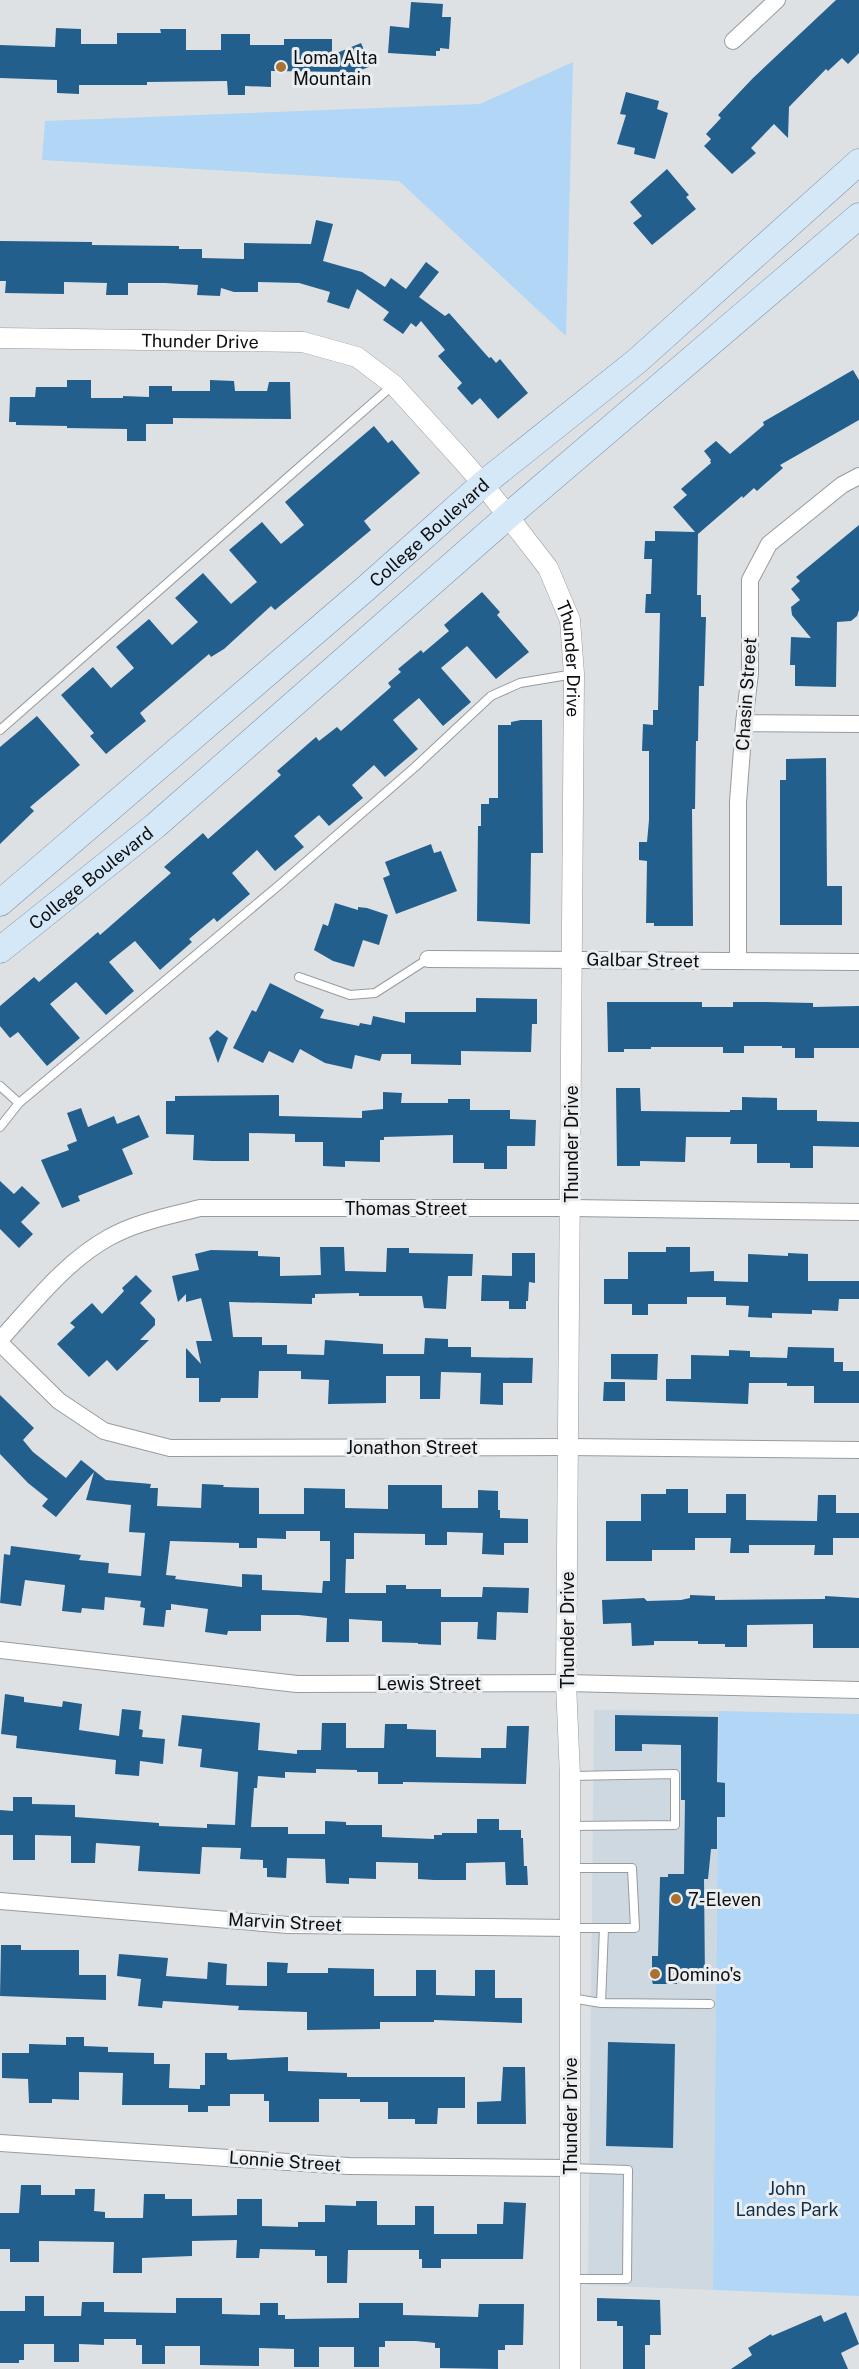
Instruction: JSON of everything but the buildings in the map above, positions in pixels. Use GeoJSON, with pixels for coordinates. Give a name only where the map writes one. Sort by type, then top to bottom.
{"type":"FeatureCollection","features":[{"type":"Feature","properties":{"kind":"main road","name":"College Boulevard"},"geometry":{"type":"LineString","coordinates":[[0,903],[364,590],[483,484],[637,361],[859,162]]}},
{"type":"Feature","properties":{"kind":"main road","name":"College Boulevard"},"geometry":{"type":"LineString","coordinates":[[0,950],[155,826],[508,516],[859,216]]}},
{"type":"Feature","properties":{"kind":"street"},"geometry":{"type":"LineString","coordinates":[[733,41],[777,0]]}},
{"type":"Feature","properties":{"kind":"street","name":"Thunder Drive"},"geometry":{"type":"LineString","coordinates":[[0,339],[303,342],[357,357],[394,385],[483,484],[548,568],[570,620],[574,674],[566,1683],[570,1776],[570,2369]]}},
{"type":"Feature","properties":{"kind":"street","name":"Chasin Street"},"geometry":{"type":"LineString","coordinates":[[738,961],[738,802],[750,673],[750,580],[770,544],[842,485],[859,476]]}},
{"type":"Feature","properties":{"kind":"street"},"geometry":{"type":"LineString","coordinates":[[744,723],[859,724]]}},
{"type":"Feature","properties":{"kind":"street","name":"Galbar Street"},"geometry":{"type":"LineString","coordinates":[[428,959],[859,962]]}},
{"type":"Feature","properties":{"kind":"street","name":"Thomas Street"},"geometry":{"type":"LineString","coordinates":[[0,1341],[71,1263],[108,1238],[149,1220],[200,1208],[571,1208],[859,1212]]}},
{"type":"Feature","properties":{"kind":"street","name":"Jonathon Street"},"geometry":{"type":"LineString","coordinates":[[0,1341],[59,1401],[104,1431],[170,1448],[567,1447],[859,1450]]}},
{"type":"Feature","properties":{"kind":"street","name":"Lewis Street"},"geometry":{"type":"LineString","coordinates":[[0,1650],[297,1684],[566,1683],[859,1690]]}},
{"type":"Feature","properties":{"kind":"street","name":"Marvin Street"},"geometry":{"type":"LineString","coordinates":[[0,1901],[288,1925],[570,1928]]}},
{"type":"Feature","properties":{"kind":"street","name":"Lonnie Street"},"geometry":{"type":"LineString","coordinates":[[0,2143],[349,2166],[570,2168]]}},
{"type":"Feature","properties":{"kind":"lane"},"geometry":{"type":"LineString","coordinates":[[0,730],[394,385]]}},
{"type":"Feature","properties":{"kind":"lane"},"geometry":{"type":"LineString","coordinates":[[0,1127],[19,1103],[278,886],[415,767],[491,696],[520,683],[574,674]]}},
{"type":"Feature","properties":{"kind":"lane"},"geometry":{"type":"LineString","coordinates":[[299,977],[350,995],[375,993],[428,959]]}},
{"type":"Feature","properties":{"kind":"lane"},"geometry":{"type":"LineString","coordinates":[[0,1086],[19,1103]]}},
{"type":"Feature","properties":{"kind":"lane"},"geometry":{"type":"LineString","coordinates":[[570,1776],[675,1774],[675,1825],[570,1826]]}},
{"type":"Feature","properties":{"kind":"lane"},"geometry":{"type":"LineString","coordinates":[[570,1868],[632,1868],[635,1928],[570,1928]]}},
{"type":"Feature","properties":{"kind":"lane"},"geometry":{"type":"LineString","coordinates":[[601,2003],[604,1928]]}},
{"type":"Feature","properties":{"kind":"lane"},"geometry":{"type":"LineString","coordinates":[[570,1997],[601,2003],[710,2004]]}},
{"type":"Feature","properties":{"kind":"lane"},"geometry":{"type":"LineString","coordinates":[[570,2168],[628,2170],[627,2279],[570,2279]]}},
{"type":"Feature","properties":{"kind":"shaded area"},"geometry":{"type":"Polygon","coordinates":[[[594,1710],[719,1711],[713,2290],[588,2285],[594,1710]]]}},
{"type":"Feature","properties":{"kind":"green space"},"geometry":{"type":"Polygon","coordinates":[[[573,62],[566,336],[399,181],[42,160],[45,121],[480,104],[573,62]]]}},
{"type":"Feature","properties":{"kind":"green space","name":"John Landes Park"},"geometry":{"type":"Polygon","coordinates":[[[719,1711],[859,1714],[859,2296],[713,2290],[719,1711]]]}},
{"type":"Feature","properties":{"kind":"place","name":"Loma Alta Mountain"},"geometry":{"type":"Point","coordinates":[281,67]}},
{"type":"Feature","properties":{"kind":"place","name":"7-Eleven"},"geometry":{"type":"Point","coordinates":[676,1899]}},
{"type":"Feature","properties":{"kind":"place","name":"Domino's"},"geometry":{"type":"Point","coordinates":[655,1974]}}]}
